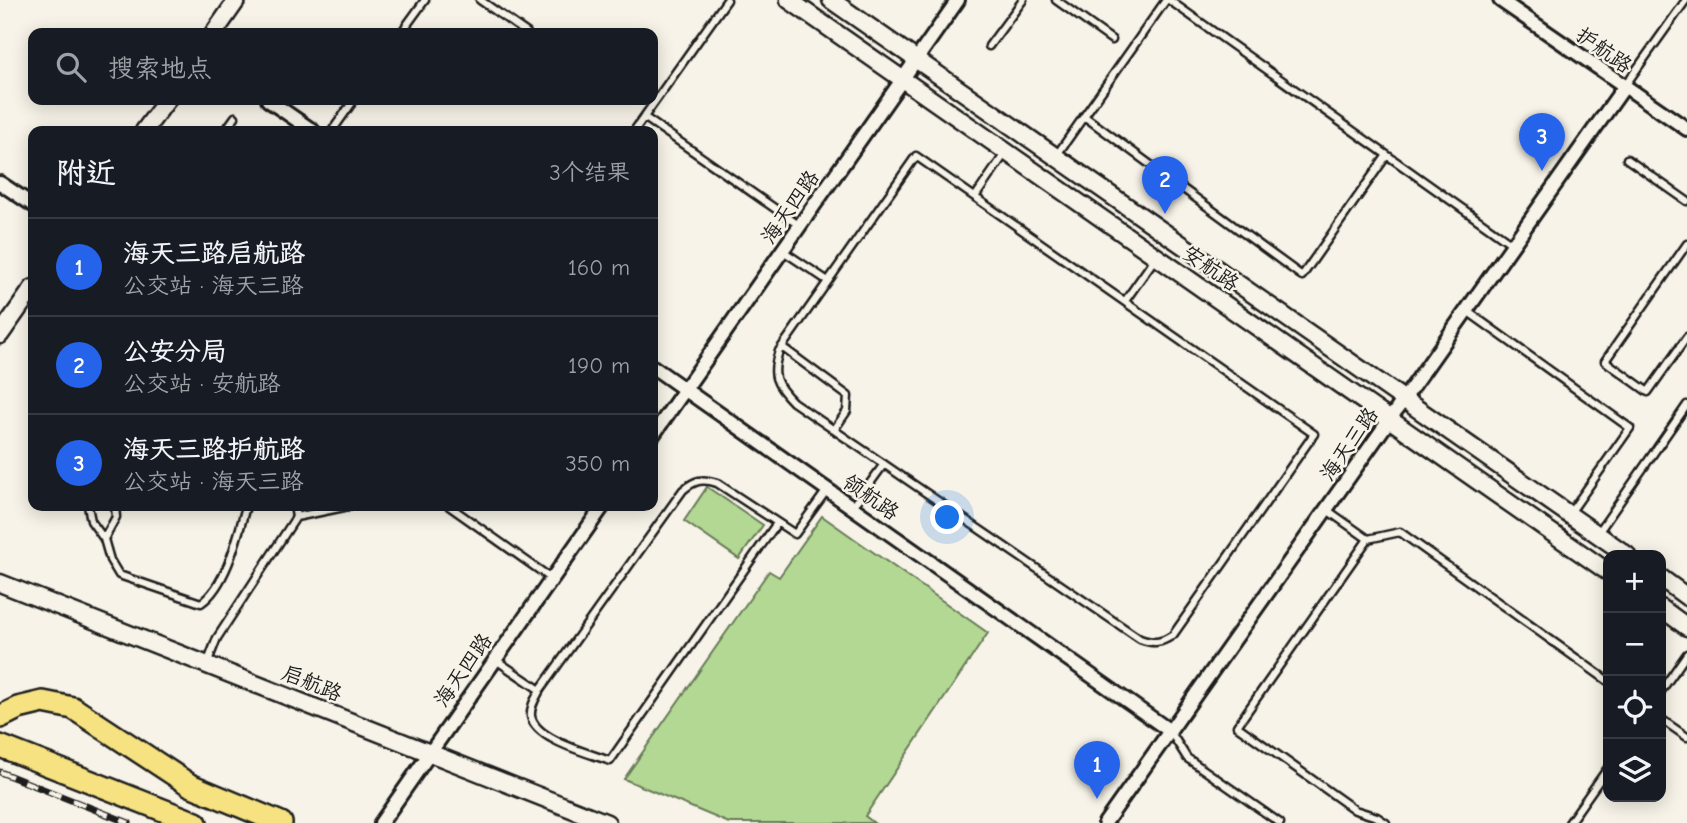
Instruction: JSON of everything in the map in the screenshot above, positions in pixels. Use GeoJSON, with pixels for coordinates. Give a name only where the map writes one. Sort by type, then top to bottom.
{"type":"FeatureCollection","features":[{"type":"Feature","properties":{"kind":"highway"},"geometry":{"type":"LineString","coordinates":[[0,717],[18,708],[43,702],[73,708],[190,785],[281,823]]}},
{"type":"Feature","properties":{"kind":"highway"},"geometry":{"type":"LineString","coordinates":[[0,746],[196,823]]}},
{"type":"Feature","properties":{"kind":"street"},"geometry":{"type":"LineString","coordinates":[[217,28],[237,0]]}},
{"type":"Feature","properties":{"kind":"street","name":"安航路"},"geometry":{"type":"LineString","coordinates":[[789,0],[1603,568]]}},
{"type":"Feature","properties":{"kind":"street","name":"安航路"},"geometry":{"type":"LineString","coordinates":[[831,0],[1621,550]]}},
{"type":"Feature","properties":{"kind":"street","name":"海天四路"},"geometry":{"type":"LineString","coordinates":[[658,428],[958,0]]}},
{"type":"Feature","properties":{"kind":"street","name":"护航路"},"geometry":{"type":"LineString","coordinates":[[1500,0],[1687,129]]}},
{"type":"Feature","properties":{"kind":"street","name":"海天三路"},"geometry":{"type":"LineString","coordinates":[[1105,823],[1624,87]]}},
{"type":"Feature","properties":{"kind":"street"},"geometry":{"type":"LineString","coordinates":[[148,126],[163,105]]}},
{"type":"Feature","properties":{"kind":"street"},"geometry":{"type":"LineString","coordinates":[[275,105],[306,126]]}},
{"type":"Feature","properties":{"kind":"street"},"geometry":{"type":"LineString","coordinates":[[0,183],[28,202]]}},
{"type":"Feature","properties":{"kind":"street"},"geometry":{"type":"LineString","coordinates":[[0,335],[28,295]]}},
{"type":"Feature","properties":{"kind":"street","name":"领航路"},"geometry":{"type":"LineString","coordinates":[[658,371],[1170,731]]}},
{"type":"Feature","properties":{"kind":"street","name":"海天四路"},"geometry":{"type":"LineString","coordinates":[[381,823],[600,511]]}},
{"type":"Feature","properties":{"kind":"street"},"geometry":{"type":"LineString","coordinates":[[1666,582],[1687,597]]}},
{"type":"Feature","properties":{"kind":"street","name":"启航路"},"geometry":{"type":"LineString","coordinates":[[0,583],[607,823]]}},
{"type":"Feature","properties":{"kind":"street"},"geometry":{"type":"LineString","coordinates":[[1666,612],[1687,627]]}},
{"type":"Feature","properties":{"kind":"lane"},"geometry":{"type":"LineString","coordinates":[[405,28],[425,0]]}},
{"type":"Feature","properties":{"kind":"lane"},"geometry":{"type":"LineString","coordinates":[[480,0],[520,28]]}},
{"type":"Feature","properties":{"kind":"lane"},"geometry":{"type":"LineString","coordinates":[[658,97],[727,0]]}},
{"type":"Feature","properties":{"kind":"lane"},"geometry":{"type":"LineString","coordinates":[[989,46],[1023,0]]}},
{"type":"Feature","properties":{"kind":"lane"},"geometry":{"type":"LineString","coordinates":[[1056,0],[1112,40]]}},
{"type":"Feature","properties":{"kind":"lane"},"geometry":{"type":"LineString","coordinates":[[1056,157],[1168,0],[1513,244]]}},
{"type":"Feature","properties":{"kind":"lane"},"geometry":{"type":"LineString","coordinates":[[1624,87],[1686,0]]}},
{"type":"Feature","properties":{"kind":"lane"},"geometry":{"type":"LineString","coordinates":[[336,126],[350,105]]}},
{"type":"Feature","properties":{"kind":"lane"},"geometry":{"type":"LineString","coordinates":[[638,126],[653,105]]}},
{"type":"Feature","properties":{"kind":"lane"},"geometry":{"type":"LineString","coordinates":[[1084,116],[1302,276],[1387,155]]}},
{"type":"Feature","properties":{"kind":"lane"},"geometry":{"type":"LineString","coordinates":[[229,126],[235,117]]}},
{"type":"Feature","properties":{"kind":"lane"},"geometry":{"type":"LineString","coordinates":[[644,117],[657,126]]}},
{"type":"Feature","properties":{"kind":"lane"},"geometry":{"type":"LineString","coordinates":[[658,127],[800,226]]}},
{"type":"Feature","properties":{"kind":"lane"},"geometry":{"type":"LineString","coordinates":[[975,197],[1007,150]]}},
{"type":"Feature","properties":{"kind":"lane"},"geometry":{"type":"LineString","coordinates":[[916,156],[1314,434],[1173,635],[1163,642],[1152,643],[1140,639],[987,535],[793,402],[782,391],[775,378],[774,366],[782,347],[828,281],[916,156]]}},
{"type":"Feature","properties":{"kind":"lane"},"geometry":{"type":"LineString","coordinates":[[1627,159],[1687,201]]}},
{"type":"Feature","properties":{"kind":"lane"},"geometry":{"type":"LineString","coordinates":[[1687,244],[1605,360],[1648,392],[1687,337]]}},
{"type":"Feature","properties":{"kind":"lane"},"geometry":{"type":"LineString","coordinates":[[783,251],[828,281]]}},
{"type":"Feature","properties":{"kind":"lane"},"geometry":{"type":"LineString","coordinates":[[1125,301],[1157,256]]}},
{"type":"Feature","properties":{"kind":"lane"},"geometry":{"type":"LineString","coordinates":[[1466,310],[1630,428],[1569,515]]}},
{"type":"Feature","properties":{"kind":"lane"},"geometry":{"type":"LineString","coordinates":[[782,347],[848,396],[848,411],[834,430]]}},
{"type":"Feature","properties":{"kind":"lane"},"geometry":{"type":"LineString","coordinates":[[1597,534],[1687,405]]}},
{"type":"Feature","properties":{"kind":"lane"},"geometry":{"type":"LineString","coordinates":[[852,508],[884,464]]}},
{"type":"Feature","properties":{"kind":"lane"},"geometry":{"type":"LineString","coordinates":[[777,523],[610,761],[540,732],[531,715],[532,705],[540,690],[683,490],[694,481],[706,480],[718,484],[795,534],[827,490]]}},
{"type":"Feature","properties":{"kind":"lane"},"geometry":{"type":"LineString","coordinates":[[1327,510],[1368,539]]}},
{"type":"Feature","properties":{"kind":"lane"},"geometry":{"type":"LineString","coordinates":[[89,511],[91,521],[104,539],[110,560],[119,575],[201,603],[209,597],[219,581],[236,543],[245,511]]}},
{"type":"Feature","properties":{"kind":"lane"},"geometry":{"type":"LineString","coordinates":[[104,539],[116,517],[115,511]]}},
{"type":"Feature","properties":{"kind":"lane"},"geometry":{"type":"LineString","coordinates":[[207,664],[217,638],[296,517],[295,511]]}},
{"type":"Feature","properties":{"kind":"lane"},"geometry":{"type":"LineString","coordinates":[[296,517],[325,511]]}},
{"type":"Feature","properties":{"kind":"lane"},"geometry":{"type":"LineString","coordinates":[[456,511],[552,579]]}},
{"type":"Feature","properties":{"kind":"lane"},"geometry":{"type":"LineString","coordinates":[[1387,823],[1354,810],[1237,726],[1368,539],[1400,532],[1603,677]]}},
{"type":"Feature","properties":{"kind":"lane"},"geometry":{"type":"LineString","coordinates":[[1666,684],[1687,654]]}},
{"type":"Feature","properties":{"kind":"lane"},"geometry":{"type":"LineString","coordinates":[[495,659],[540,690]]}},
{"type":"Feature","properties":{"kind":"lane"},"geometry":{"type":"LineString","coordinates":[[1666,722],[1687,737]]}},
{"type":"Feature","properties":{"kind":"lane"},"geometry":{"type":"LineString","coordinates":[[1170,731],[1188,758],[1280,823]]}},
{"type":"Feature","properties":{"kind":"lane"},"geometry":{"type":"LineString","coordinates":[[1569,823],[1603,775]]}},
{"type":"Feature","properties":{"kind":"green space"},"geometry":{"type":"Polygon","coordinates":[[[707,487],[763,525],[739,559],[684,521],[707,487]]]}},
{"type":"Feature","properties":{"kind":"green space"},"geometry":{"type":"Polygon","coordinates":[[[822,516],[988,633],[865,816],[874,823],[729,823],[624,779],[769,571],[779,577],[822,516]]]}},
{"type":"Feature","properties":{"kind":"railway"},"geometry":{"type":"LineString","coordinates":[[0,772],[129,823]]}},
{"type":"Feature","properties":{"kind":"place","name":"海天三路护航路"},"geometry":{"type":"Point","coordinates":[1542,171]}},
{"type":"Feature","properties":{"kind":"place","name":"公安分局"},"geometry":{"type":"Point","coordinates":[1165,214]}},
{"type":"Feature","properties":{"kind":"place","name":"海天三路启航路"},"geometry":{"type":"Point","coordinates":[1097,799]}}]}
